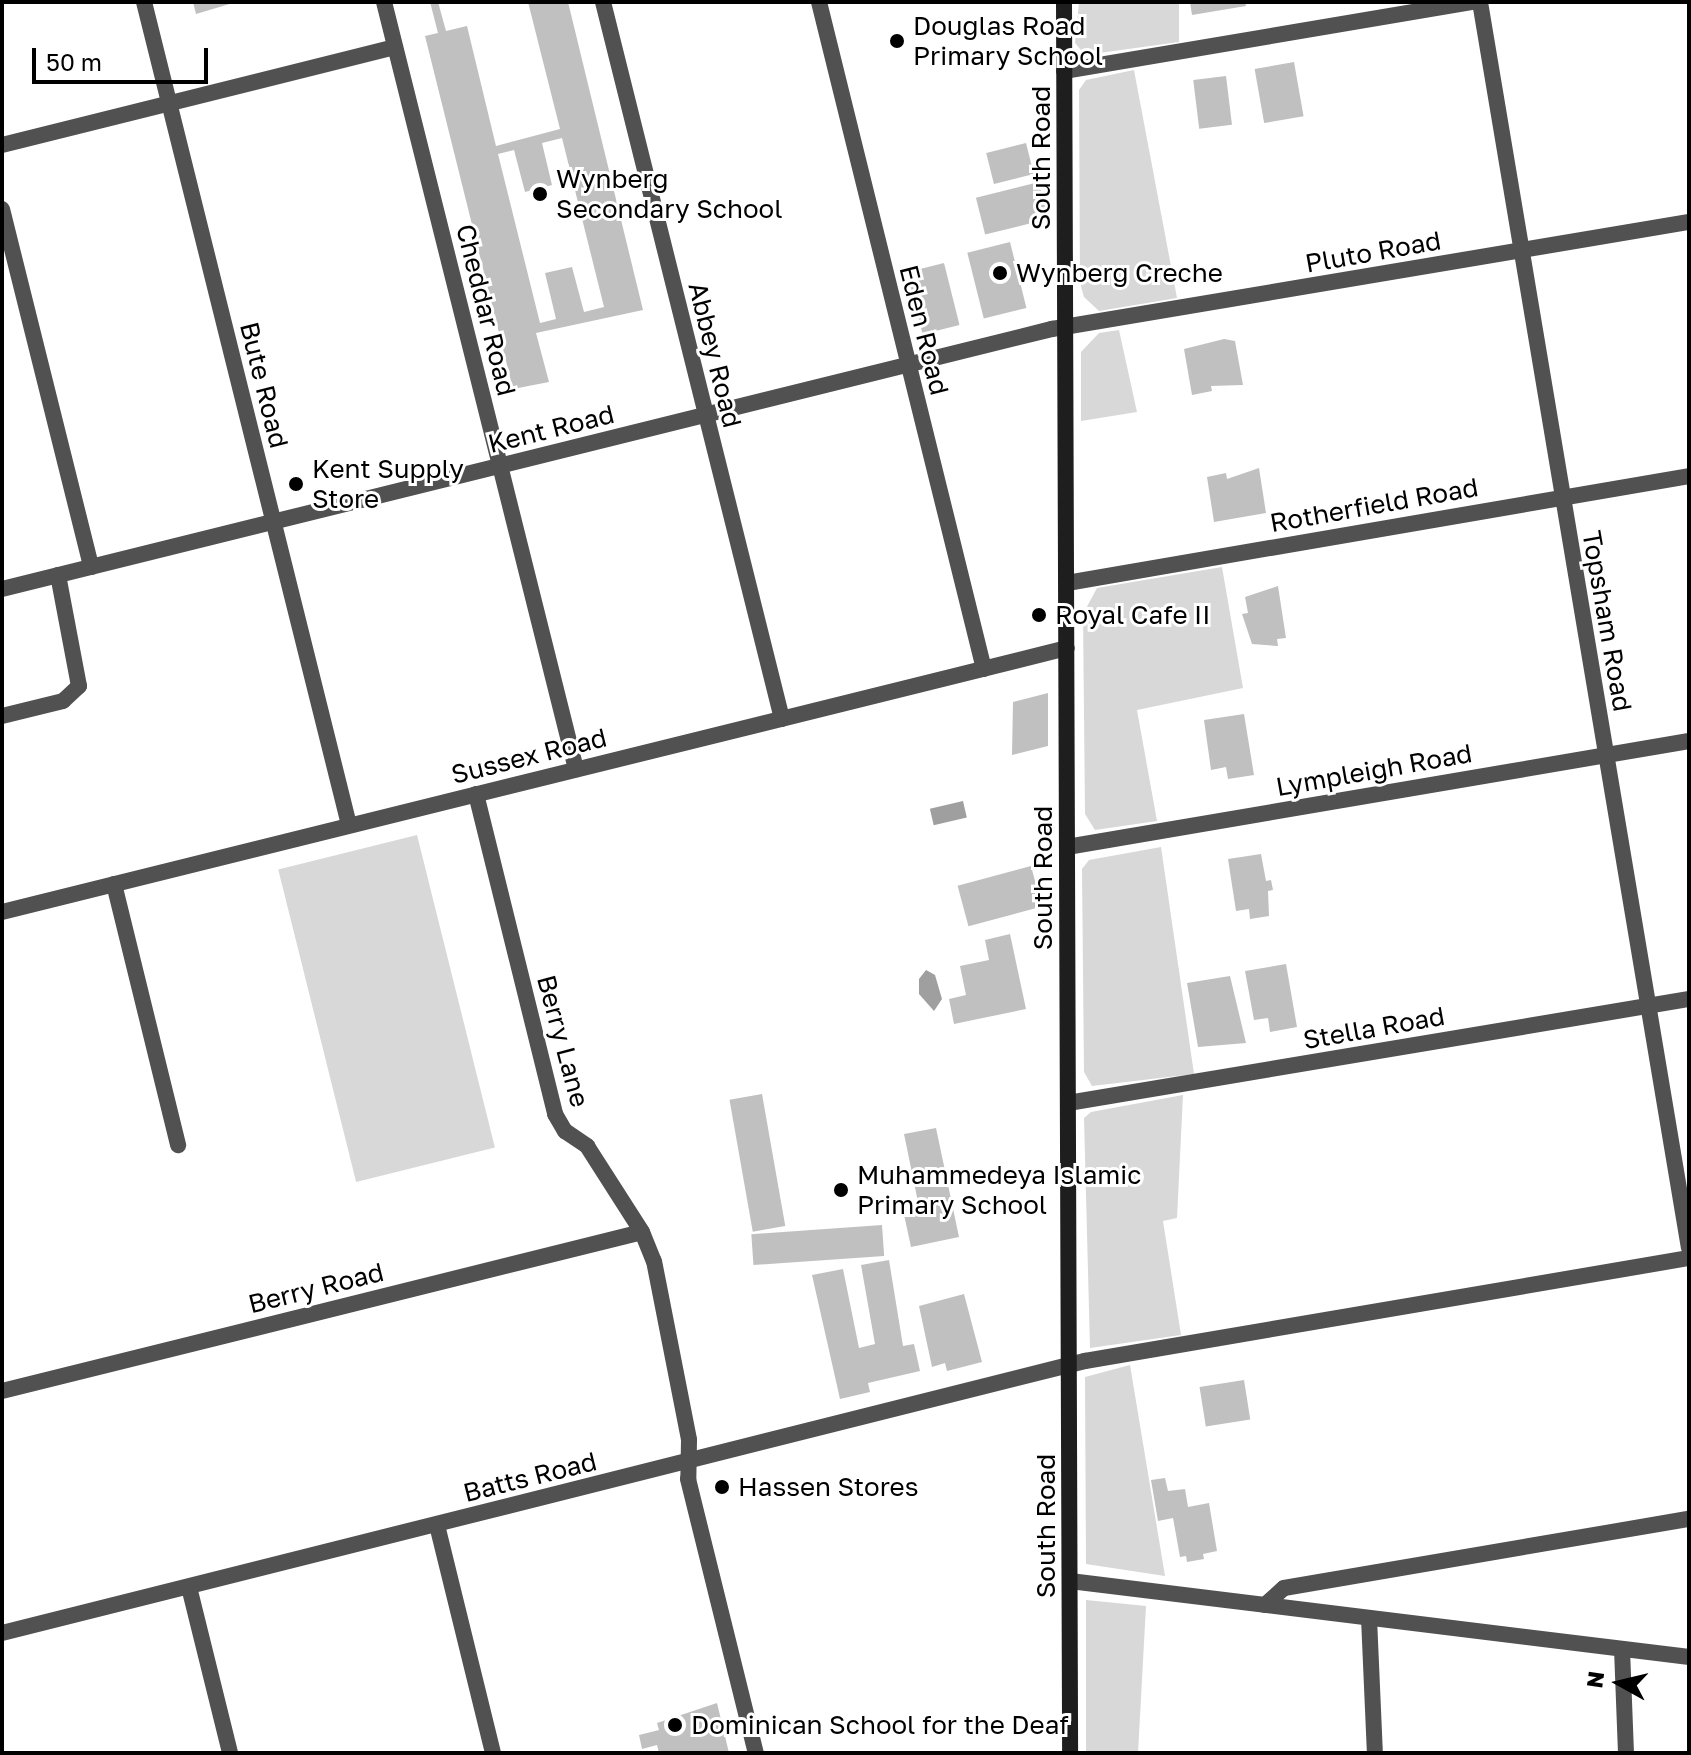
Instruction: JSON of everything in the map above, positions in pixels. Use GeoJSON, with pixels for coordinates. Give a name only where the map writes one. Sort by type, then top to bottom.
{"type":"FeatureCollection","features":[{"type":"Feature","properties":{"kind":"street","name":"Bute Road"},"geometry":{"type":"LineString","coordinates":[[144,2],[349,825]]}},
{"type":"Feature","properties":{"kind":"street","name":"Cheddar Road"},"geometry":{"type":"LineString","coordinates":[[384,2],[576,769]]}},
{"type":"Feature","properties":{"kind":"street","name":"Abbey Road"},"geometry":{"type":"LineString","coordinates":[[603,2],[782,719]]}},
{"type":"Feature","properties":{"kind":"street","name":"Eden Road"},"geometry":{"type":"LineString","coordinates":[[819,2],[984,669]]}},
{"type":"Feature","properties":{"kind":"street","name":"South Road"},"geometry":{"type":"LineString","coordinates":[[1064,2],[1070,1753]]}},
{"type":"Feature","properties":{"kind":"street"},"geometry":{"type":"LineString","coordinates":[[1064,71],[1477,2]]}},
{"type":"Feature","properties":{"kind":"street","name":"Topsham Road"},"geometry":{"type":"LineString","coordinates":[[1477,2],[1522,251],[1689,1248]]}},
{"type":"Feature","properties":{"kind":"street"},"geometry":{"type":"LineString","coordinates":[[2,145],[395,47]]}},
{"type":"Feature","properties":{"kind":"street"},"geometry":{"type":"LineString","coordinates":[[2,209],[91,567]]}},
{"type":"Feature","properties":{"kind":"street","name":"Pluto Road"},"geometry":{"type":"LineString","coordinates":[[1065,328],[1689,222]]}},
{"type":"Feature","properties":{"kind":"street","name":"Kent Road"},"geometry":{"type":"LineString","coordinates":[[2,589],[1065,328]]}},
{"type":"Feature","properties":{"kind":"street","name":"Rotherfield Road"},"geometry":{"type":"LineString","coordinates":[[1067,583],[1689,476]]}},
{"type":"Feature","properties":{"kind":"street"},"geometry":{"type":"LineString","coordinates":[[2,716],[63,701],[79,686],[58,575]]}},
{"type":"Feature","properties":{"kind":"street","name":"Sussex Road"},"geometry":{"type":"LineString","coordinates":[[2,912],[1067,648]]}},
{"type":"Feature","properties":{"kind":"street","name":"Lympleigh Road"},"geometry":{"type":"LineString","coordinates":[[1067,847],[1689,741]]}},
{"type":"Feature","properties":{"kind":"street","name":"Berry Lane"},"geometry":{"type":"LineString","coordinates":[[476,794],[555,1114],[565,1131],[587,1146],[642,1232],[663,1296],[690,1462],[688,1479],[756,1753]]}},
{"type":"Feature","properties":{"kind":"street"},"geometry":{"type":"LineString","coordinates":[[114,884],[178,1145]]}},
{"type":"Feature","properties":{"kind":"street","name":"Stella Road"},"geometry":{"type":"LineString","coordinates":[[1068,1103],[1689,999]]}},
{"type":"Feature","properties":{"kind":"street","name":"Berry Road"},"geometry":{"type":"LineString","coordinates":[[2,1391],[642,1232]]}},
{"type":"Feature","properties":{"kind":"street","name":"Batts Road"},"geometry":{"type":"LineString","coordinates":[[2,1633],[1069,1366],[1689,1258]]}},
{"type":"Feature","properties":{"kind":"street"},"geometry":{"type":"LineString","coordinates":[[1265,1605],[1284,1588],[1689,1519]]}},
{"type":"Feature","properties":{"kind":"street"},"geometry":{"type":"LineString","coordinates":[[437,1525],[493,1753]]}},
{"type":"Feature","properties":{"kind":"street"},"geometry":{"type":"LineString","coordinates":[[1070,1581],[1689,1657]]}},
{"type":"Feature","properties":{"kind":"street"},"geometry":{"type":"LineString","coordinates":[[189,1587],[230,1753]]}},
{"type":"Feature","properties":{"kind":"street"},"geometry":{"type":"LineString","coordinates":[[1369,1618],[1375,1753]]}},
{"type":"Feature","properties":{"kind":"street"},"geometry":{"type":"LineString","coordinates":[[1622,1649],[1626,1753]]}},
{"type":"Feature","properties":{"kind":"shaded area"},"geometry":{"type":"Polygon","coordinates":[[[1079,2],[1179,2],[1179,42],[1085,55],[1075,43],[1079,2]]]}},
{"type":"Feature","properties":{"kind":"shaded area"},"geometry":{"type":"Polygon","coordinates":[[[1134,70],[1177,298],[1099,311],[1084,297],[1080,283],[1079,90],[1086,80],[1134,70]]]}},
{"type":"Feature","properties":{"kind":"shaded area"},"geometry":{"type":"Polygon","coordinates":[[[1119,330],[1137,412],[1081,421],[1081,352],[1099,333],[1119,330]]]}},
{"type":"Feature","properties":{"kind":"shaded area"},"geometry":{"type":"Polygon","coordinates":[[[1222,567],[1243,688],[1137,710],[1157,821],[1095,830],[1085,814],[1083,614],[1097,588],[1222,567]]]}},
{"type":"Feature","properties":{"kind":"shaded area"},"geometry":{"type":"Polygon","coordinates":[[[963,801],[967,818],[934,825],[930,809],[963,801]]]}},
{"type":"Feature","properties":{"kind":"shaded area"},"geometry":{"type":"Polygon","coordinates":[[[417,835],[495,1147],[356,1182],[278,870],[417,835]]]}},
{"type":"Feature","properties":{"kind":"shaded area"},"geometry":{"type":"Polygon","coordinates":[[[1161,847],[1194,1074],[1092,1086],[1084,1072],[1082,869],[1089,860],[1161,847]]]}},
{"type":"Feature","properties":{"kind":"shaded area"},"geometry":{"type":"Polygon","coordinates":[[[926,970],[935,975],[942,999],[934,1011],[919,994],[919,979],[926,970]]]}},
{"type":"Feature","properties":{"kind":"shaded area"},"geometry":{"type":"Polygon","coordinates":[[[1183,1095],[1177,1218],[1163,1221],[1181,1335],[1090,1348],[1084,1118],[1091,1112],[1183,1095]]]}},
{"type":"Feature","properties":{"kind":"shaded area"},"geometry":{"type":"Polygon","coordinates":[[[1130,1365],[1165,1576],[1086,1564],[1085,1377],[1130,1365]]]}},
{"type":"Feature","properties":{"kind":"shaded area"},"geometry":{"type":"Polygon","coordinates":[[[1086,1600],[1146,1606],[1138,1753],[1086,1753],[1086,1600]]]}},
{"type":"Feature","properties":{"kind":"building"},"geometry":{"type":"Polygon","coordinates":[[[193,2],[233,2],[233,3],[196,14],[193,2]]]}},
{"type":"Feature","properties":{"kind":"building"},"geometry":{"type":"Polygon","coordinates":[[[430,2],[438,2],[446,31],[467,26],[496,146],[560,129],[528,2],[568,2],[643,310],[536,333],[549,382],[513,389],[425,36],[438,33],[430,2]],[[562,138],[542,143],[552,185],[525,192],[514,150],[498,154],[540,323],[556,319],[545,273],[572,267],[584,312],[604,307],[562,138]]]}},
{"type":"Feature","properties":{"kind":"building"},"geometry":{"type":"Polygon","coordinates":[[[1190,2],[1245,2],[1246,6],[1192,15],[1190,2]]]}},
{"type":"Feature","properties":{"kind":"building"},"geometry":{"type":"Polygon","coordinates":[[[1294,62],[1304,116],[1264,123],[1255,69],[1294,62]]]}},
{"type":"Feature","properties":{"kind":"building"},"geometry":{"type":"Polygon","coordinates":[[[1226,76],[1232,125],[1199,129],[1193,80],[1226,76]]]}},
{"type":"Feature","properties":{"kind":"building"},"geometry":{"type":"Polygon","coordinates":[[[1026,143],[1034,174],[994,184],[986,153],[1026,143]]]}},
{"type":"Feature","properties":{"kind":"building"},"geometry":{"type":"Polygon","coordinates":[[[1039,182],[1048,219],[985,235],[976,198],[1039,182]]]}},
{"type":"Feature","properties":{"kind":"building"},"geometry":{"type":"Polygon","coordinates":[[[1010,242],[1026,308],[984,319],[967,253],[1010,242]]]}},
{"type":"Feature","properties":{"kind":"building"},"geometry":{"type":"Polygon","coordinates":[[[944,263],[959,325],[923,334],[907,272],[944,263]]]}},
{"type":"Feature","properties":{"kind":"building"},"geometry":{"type":"Polygon","coordinates":[[[1224,339],[1235,341],[1243,385],[1211,386],[1212,391],[1192,395],[1184,349],[1224,339]]]}},
{"type":"Feature","properties":{"kind":"building"},"geometry":{"type":"Polygon","coordinates":[[[1259,468],[1266,513],[1214,522],[1207,477],[1226,473],[1227,479],[1259,468]]]}},
{"type":"Feature","properties":{"kind":"building"},"geometry":{"type":"Polygon","coordinates":[[[1278,586],[1286,638],[1277,639],[1278,646],[1252,644],[1242,614],[1248,613],[1245,597],[1278,586]]]}},
{"type":"Feature","properties":{"kind":"building"},"geometry":{"type":"Polygon","coordinates":[[[1048,693],[1048,746],[1012,755],[1013,702],[1048,693]]]}},
{"type":"Feature","properties":{"kind":"building"},"geometry":{"type":"Polygon","coordinates":[[[1244,714],[1254,775],[1228,779],[1226,767],[1211,770],[1204,720],[1244,714]]]}},
{"type":"Feature","properties":{"kind":"building"},"geometry":{"type":"Polygon","coordinates":[[[1261,854],[1266,881],[1271,880],[1273,890],[1268,891],[1269,916],[1250,919],[1249,909],[1236,911],[1228,859],[1261,854]]]}},
{"type":"Feature","properties":{"kind":"building"},"geometry":{"type":"Polygon","coordinates":[[[1031,866],[1042,907],[968,926],[958,886],[1031,866]]]}},
{"type":"Feature","properties":{"kind":"building"},"geometry":{"type":"Polygon","coordinates":[[[1010,934],[1026,1009],[954,1024],[949,999],[966,995],[960,966],[989,960],[985,940],[1010,934]]]}},
{"type":"Feature","properties":{"kind":"building"},"geometry":{"type":"Polygon","coordinates":[[[1286,964],[1297,1027],[1270,1032],[1268,1018],[1254,1020],[1245,971],[1286,964]]]}},
{"type":"Feature","properties":{"kind":"building"},"geometry":{"type":"Polygon","coordinates":[[[1230,976],[1246,1043],[1198,1047],[1187,983],[1230,976]]]}},
{"type":"Feature","properties":{"kind":"building"},"geometry":{"type":"Polygon","coordinates":[[[762,1094],[785,1226],[753,1232],[730,1100],[762,1094]]]}},
{"type":"Feature","properties":{"kind":"building"},"geometry":{"type":"Polygon","coordinates":[[[936,1128],[959,1237],[911,1247],[903,1210],[919,1207],[904,1134],[936,1128]]]}},
{"type":"Feature","properties":{"kind":"building"},"geometry":{"type":"Polygon","coordinates":[[[882,1225],[884,1256],[753,1265],[751,1234],[882,1225]]]}},
{"type":"Feature","properties":{"kind":"building"},"geometry":{"type":"Polygon","coordinates":[[[889,1260],[903,1346],[914,1344],[920,1371],[868,1383],[870,1392],[840,1399],[812,1275],[843,1269],[859,1348],[875,1344],[861,1265],[889,1260]]]}},
{"type":"Feature","properties":{"kind":"building"},"geometry":{"type":"Polygon","coordinates":[[[964,1294],[982,1362],[947,1371],[945,1363],[932,1367],[919,1306],[964,1294]]]}},
{"type":"Feature","properties":{"kind":"building"},"geometry":{"type":"Polygon","coordinates":[[[1244,1380],[1250,1420],[1206,1427],[1200,1387],[1244,1380]]]}},
{"type":"Feature","properties":{"kind":"building"},"geometry":{"type":"Polygon","coordinates":[[[1165,1478],[1168,1491],[1185,1489],[1188,1507],[1209,1503],[1217,1551],[1203,1554],[1204,1559],[1187,1562],[1186,1556],[1180,1557],[1173,1518],[1158,1521],[1151,1480],[1165,1478]]]}},
{"type":"Feature","properties":{"kind":"building"},"geometry":{"type":"Polygon","coordinates":[[[717,1703],[729,1753],[659,1753],[657,1745],[642,1749],[639,1735],[659,1730],[657,1723],[717,1703]]]}},
{"type":"Feature","properties":{"kind":"place","name":"Douglas Road Primary School"},"geometry":{"type":"Point","coordinates":[897,41]}},
{"type":"Feature","properties":{"kind":"place","name":"Wynberg Secondary School"},"geometry":{"type":"Point","coordinates":[540,194]}},
{"type":"Feature","properties":{"kind":"place","name":"Wynberg Creche"},"geometry":{"type":"Point","coordinates":[1000,273]}},
{"type":"Feature","properties":{"kind":"place","name":"Kent Supply Store"},"geometry":{"type":"Point","coordinates":[296,484]}},
{"type":"Feature","properties":{"kind":"place","name":"Royal Cafe II"},"geometry":{"type":"Point","coordinates":[1039,615]}},
{"type":"Feature","properties":{"kind":"place","name":"Muhammedeya Islamic Primary School"},"geometry":{"type":"Point","coordinates":[841,1190]}},
{"type":"Feature","properties":{"kind":"place","name":"Hassen Stores"},"geometry":{"type":"Point","coordinates":[722,1487]}},
{"type":"Feature","properties":{"kind":"place","name":"Dominican School for the Deaf"},"geometry":{"type":"Point","coordinates":[675,1725]}}]}
